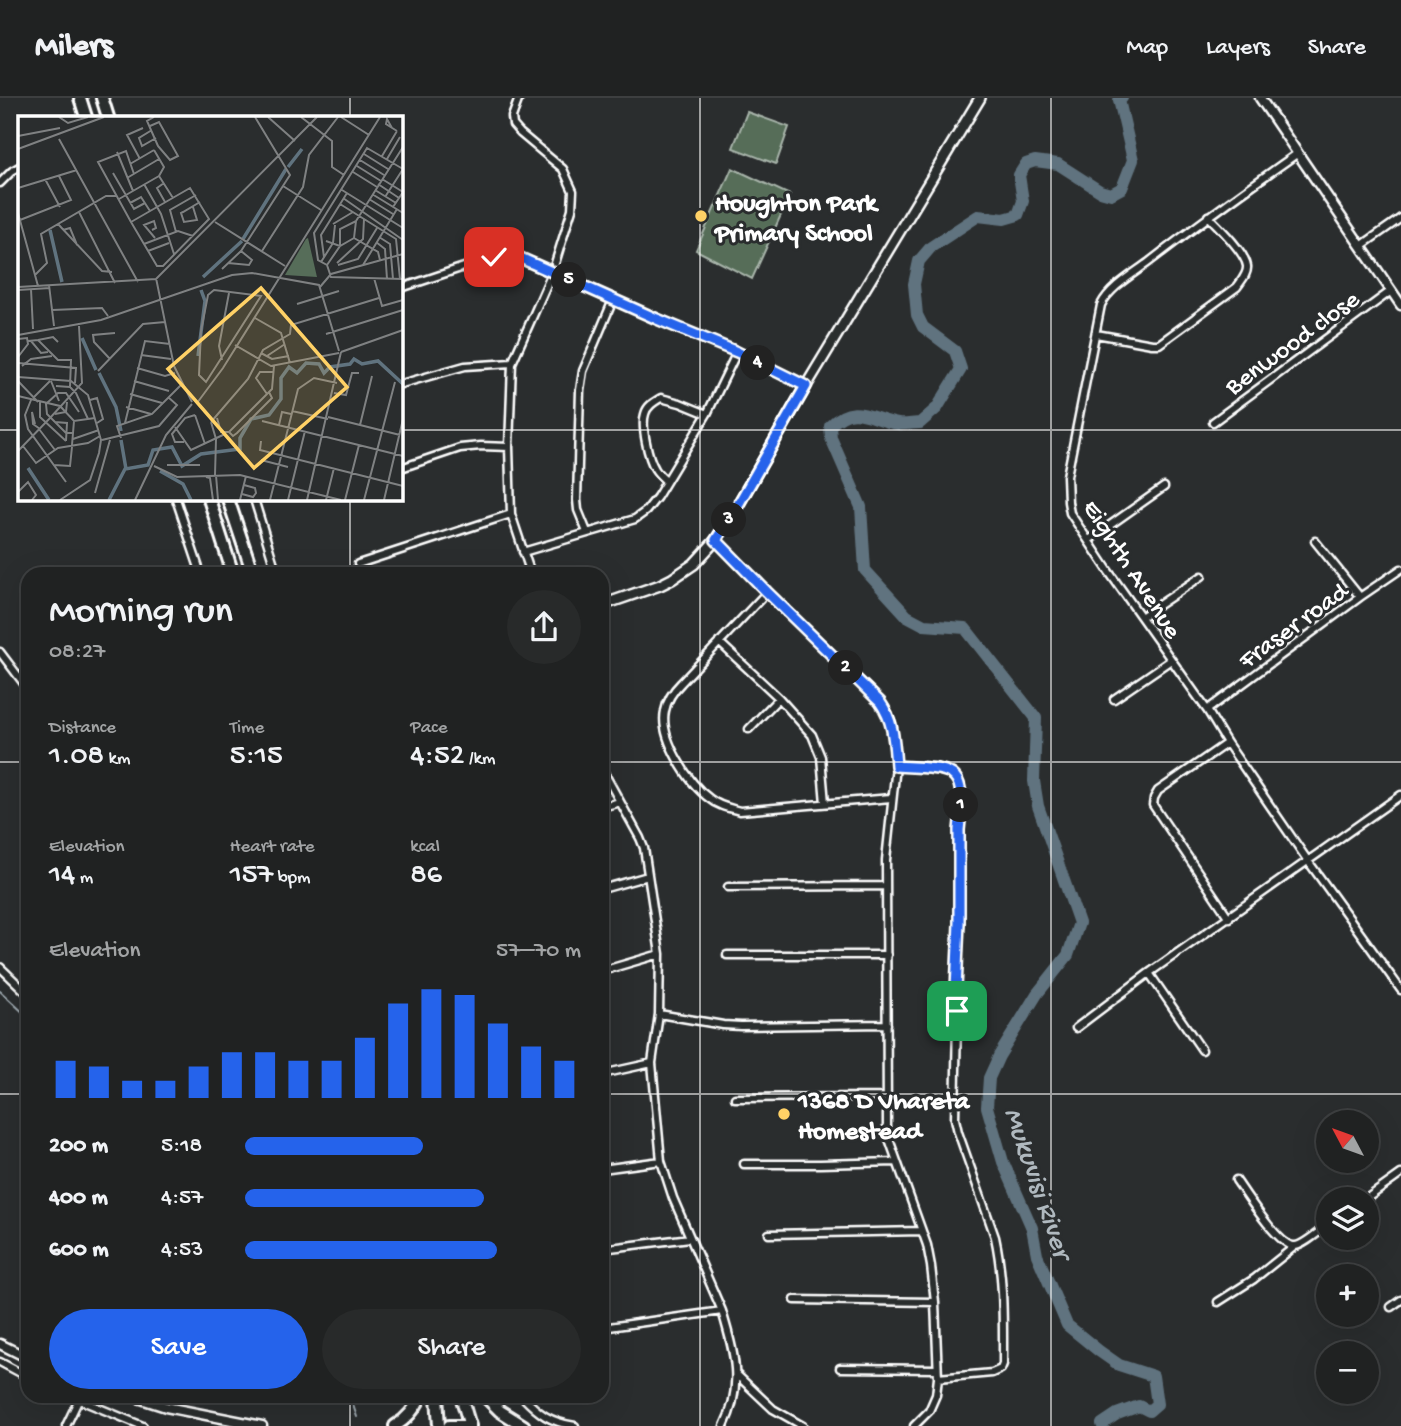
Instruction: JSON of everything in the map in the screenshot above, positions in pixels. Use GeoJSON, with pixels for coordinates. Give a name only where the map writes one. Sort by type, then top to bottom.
{"type":"FeatureCollection","features":[{"type":"Feature","properties":{"kind":"highway"},"geometry":{"type":"LineString","coordinates":[[80,98],[86,116]]}},
{"type":"Feature","properties":{"kind":"highway"},"geometry":{"type":"LineString","coordinates":[[102,98],[108,116]]}},
{"type":"Feature","properties":{"kind":"highway"},"geometry":{"type":"LineString","coordinates":[[209,500],[231,567]]}},
{"type":"Feature","properties":{"kind":"highway"},"geometry":{"type":"LineString","coordinates":[[228,500],[251,567]]}},
{"type":"Feature","properties":{"kind":"highway"},"geometry":{"type":"LineString","coordinates":[[395,1426],[407,1417],[418,1403]]}},
{"type":"Feature","properties":{"kind":"highway"},"geometry":{"type":"LineString","coordinates":[[437,1403],[439,1426]]}},
{"type":"Feature","properties":{"kind":"highway"},"geometry":{"type":"LineString","coordinates":[[463,1403],[470,1426]]}},
{"type":"Feature","properties":{"kind":"highway"},"geometry":{"type":"LineString","coordinates":[[492,1403],[524,1426]]}},
{"type":"Feature","properties":{"kind":"highway"},"geometry":{"type":"LineString","coordinates":[[449,1426],[464,1426]]}},
{"type":"Feature","properties":{"kind":"main road"},"geometry":{"type":"LineString","coordinates":[[609,603],[673,579],[694,564],[716,540],[980,98]]}},
{"type":"Feature","properties":{"kind":"street"},"geometry":{"type":"LineString","coordinates":[[519,98],[512,117],[513,125],[520,134],[563,169],[573,191],[572,209],[552,273],[512,362],[509,447],[511,514],[528,567]]}},
{"type":"Feature","properties":{"kind":"street"},"geometry":{"type":"LineString","coordinates":[[1260,98],[1401,305]]}},
{"type":"Feature","properties":{"kind":"street","name":"Eighth Avenue"},"geometry":{"type":"LineString","coordinates":[[1298,153],[1208,216],[1108,294],[1101,305],[1067,476],[1068,502],[1070,513],[1308,861],[1401,990]]}},
{"type":"Feature","properties":{"kind":"street"},"geometry":{"type":"LineString","coordinates":[[0,183],[18,167]]}},
{"type":"Feature","properties":{"kind":"street"},"geometry":{"type":"LineString","coordinates":[[1096,334],[1158,344],[1237,287],[1245,276],[1246,264],[1229,238],[1208,216]]}},
{"type":"Feature","properties":{"kind":"street"},"geometry":{"type":"LineString","coordinates":[[1361,246],[1401,218]]}},
{"type":"Feature","properties":{"kind":"street"},"geometry":{"type":"LineString","coordinates":[[402,288],[494,257],[516,256],[737,352],[806,386]]}},
{"type":"Feature","properties":{"kind":"street","name":"Benwood close"},"geometry":{"type":"LineString","coordinates":[[1213,422],[1391,291]]}},
{"type":"Feature","properties":{"kind":"street"},"geometry":{"type":"LineString","coordinates":[[586,532],[577,500],[580,390],[583,371],[613,300]]}},
{"type":"Feature","properties":{"kind":"street"},"geometry":{"type":"LineString","coordinates":[[523,552],[635,519],[646,511],[657,498],[707,414],[737,352]]}},
{"type":"Feature","properties":{"kind":"street"},"geometry":{"type":"LineString","coordinates":[[402,384],[465,366],[512,362]]}},
{"type":"Feature","properties":{"kind":"street"},"geometry":{"type":"LineString","coordinates":[[666,481],[657,473],[648,450],[643,423],[648,407],[661,398],[680,402],[707,414]]}},
{"type":"Feature","properties":{"kind":"street"},"geometry":{"type":"LineString","coordinates":[[402,468],[460,448],[509,447]]}},
{"type":"Feature","properties":{"kind":"street"},"geometry":{"type":"LineString","coordinates":[[1089,540],[1164,488]]}},
{"type":"Feature","properties":{"kind":"street"},"geometry":{"type":"LineString","coordinates":[[176,500],[199,567]]}},
{"type":"Feature","properties":{"kind":"street"},"geometry":{"type":"LineString","coordinates":[[254,500],[275,567]]}},
{"type":"Feature","properties":{"kind":"street"},"geometry":{"type":"LineString","coordinates":[[358,564],[511,514]]}},
{"type":"Feature","properties":{"kind":"street"},"geometry":{"type":"LineString","coordinates":[[716,540],[880,702],[892,724],[896,766],[887,839],[886,1097],[889,1139],[922,1231],[931,1266],[938,1378],[933,1403],[914,1426]]}},
{"type":"Feature","properties":{"kind":"street"},"geometry":{"type":"LineString","coordinates":[[1315,541],[1360,597]]}},
{"type":"Feature","properties":{"kind":"street","name":"Fraser road"},"geometry":{"type":"LineString","coordinates":[[1207,710],[1401,569]]}},
{"type":"Feature","properties":{"kind":"street"},"geometry":{"type":"LineString","coordinates":[[1141,617],[1202,576]]}},
{"type":"Feature","properties":{"kind":"street"},"geometry":{"type":"LineString","coordinates":[[767,592],[673,692],[664,713],[664,725],[669,740],[688,777],[712,801],[740,811],[891,798]]}},
{"type":"Feature","properties":{"kind":"street"},"geometry":{"type":"LineString","coordinates":[[719,642],[779,698],[812,735],[821,757],[825,803]]}},
{"type":"Feature","properties":{"kind":"street"},"geometry":{"type":"LineString","coordinates":[[0,652],[21,680]]}},
{"type":"Feature","properties":{"kind":"street"},"geometry":{"type":"LineString","coordinates":[[1114,699],[1171,660]]}},
{"type":"Feature","properties":{"kind":"street"},"geometry":{"type":"LineString","coordinates":[[750,729],[779,698]]}},
{"type":"Feature","properties":{"kind":"street"},"geometry":{"type":"LineString","coordinates":[[1227,743],[1158,791],[1153,805],[1229,918]]}},
{"type":"Feature","properties":{"kind":"street"},"geometry":{"type":"LineString","coordinates":[[896,766],[944,770],[954,775],[960,785],[955,1119],[995,1237],[1003,1310],[1003,1364],[1000,1369],[992,1373],[938,1378]]}},
{"type":"Feature","properties":{"kind":"street"},"geometry":{"type":"LineString","coordinates":[[609,782],[644,848],[660,954],[659,1014],[652,1063],[661,1161],[673,1198],[722,1311],[730,1343],[736,1374],[736,1392],[732,1410],[724,1426]]}},
{"type":"Feature","properties":{"kind":"street"},"geometry":{"type":"LineString","coordinates":[[1076,1028],[1149,973],[1401,795]]}},
{"type":"Feature","properties":{"kind":"street"},"geometry":{"type":"LineString","coordinates":[[609,805],[620,802]]}},
{"type":"Feature","properties":{"kind":"street"},"geometry":{"type":"LineString","coordinates":[[609,888],[648,876]]}},
{"type":"Feature","properties":{"kind":"street"},"geometry":{"type":"LineString","coordinates":[[728,887],[886,886]]}},
{"type":"Feature","properties":{"kind":"street"},"geometry":{"type":"LineString","coordinates":[[609,969],[660,954]]}},
{"type":"Feature","properties":{"kind":"street"},"geometry":{"type":"LineString","coordinates":[[727,955],[887,955]]}},
{"type":"Feature","properties":{"kind":"street"},"geometry":{"type":"LineString","coordinates":[[0,967],[21,987]]}},
{"type":"Feature","properties":{"kind":"street"},"geometry":{"type":"LineString","coordinates":[[1149,973],[1202,1049]]}},
{"type":"Feature","properties":{"kind":"street"},"geometry":{"type":"LineString","coordinates":[[659,1014],[741,1026],[887,1024]]}},
{"type":"Feature","properties":{"kind":"street"},"geometry":{"type":"LineString","coordinates":[[609,1072],[652,1063]]}},
{"type":"Feature","properties":{"kind":"street"},"geometry":{"type":"LineString","coordinates":[[735,1098],[886,1097]]}},
{"type":"Feature","properties":{"kind":"street"},"geometry":{"type":"LineString","coordinates":[[609,1168],[661,1161]]}},
{"type":"Feature","properties":{"kind":"street"},"geometry":{"type":"LineString","coordinates":[[744,1164],[896,1162]]}},
{"type":"Feature","properties":{"kind":"street"},"geometry":{"type":"LineString","coordinates":[[1379,1190],[1401,1174]]}},
{"type":"Feature","properties":{"kind":"street"},"geometry":{"type":"LineString","coordinates":[[1236,1180],[1267,1223],[1287,1245],[1294,1247]]}},
{"type":"Feature","properties":{"kind":"street"},"geometry":{"type":"LineString","coordinates":[[769,1234],[922,1231]]}},
{"type":"Feature","properties":{"kind":"street"},"geometry":{"type":"LineString","coordinates":[[1218,1302],[1316,1233]]}},
{"type":"Feature","properties":{"kind":"street"},"geometry":{"type":"LineString","coordinates":[[609,1248],[690,1238]]}},
{"type":"Feature","properties":{"kind":"street"},"geometry":{"type":"LineString","coordinates":[[795,1300],[935,1302]]}},
{"type":"Feature","properties":{"kind":"street"},"geometry":{"type":"LineString","coordinates":[[1391,1307],[1401,1300]]}},
{"type":"Feature","properties":{"kind":"street"},"geometry":{"type":"LineString","coordinates":[[609,1327],[722,1311]]}},
{"type":"Feature","properties":{"kind":"street"},"geometry":{"type":"LineString","coordinates":[[0,1344],[21,1354]]}},
{"type":"Feature","properties":{"kind":"street"},"geometry":{"type":"LineString","coordinates":[[0,1362],[21,1373]]}},
{"type":"Feature","properties":{"kind":"street"},"geometry":{"type":"LineString","coordinates":[[840,1368],[937,1369]]}},
{"type":"Feature","properties":{"kind":"street"},"geometry":{"type":"LineString","coordinates":[[736,1374],[773,1409],[803,1426]]}},
{"type":"Feature","properties":{"kind":"street"},"geometry":{"type":"LineString","coordinates":[[66,1426],[77,1403]]}},
{"type":"Feature","properties":{"kind":"street"},"geometry":{"type":"LineString","coordinates":[[83,1403],[144,1426]]}},
{"type":"Feature","properties":{"kind":"street"},"geometry":{"type":"LineString","coordinates":[[154,1403],[219,1422],[261,1426]]}},
{"type":"Feature","properties":{"kind":"street"},"geometry":{"type":"LineString","coordinates":[[528,1403],[546,1418],[575,1426]]}},
{"type":"Feature","properties":{"kind":"street"},"geometry":{"type":"LineString","coordinates":[[923,1418],[925,1426]]}},
{"type":"Feature","properties":{"kind":"green space"},"geometry":{"type":"Polygon","coordinates":[[[747,112],[789,127],[776,164],[733,148],[747,112]]]}},
{"type":"Feature","properties":{"kind":"green space"},"geometry":{"type":"Polygon","coordinates":[[[732,168],[790,195],[752,279],[696,250],[732,168]]]}},
{"type":"Feature","properties":{"kind":"waterway","name":"Mukuvisi River"},"geometry":{"type":"LineString","coordinates":[[1103,1426],[1102,1424],[1117,1414],[1139,1406],[1149,1411],[1157,1404],[1153,1376],[1119,1365],[1067,1325],[1037,1255],[1032,1228],[1003,1162],[987,1107],[989,1078],[999,1056],[1037,994],[1068,955],[1079,923],[1038,806],[1034,781],[1036,718],[965,628],[924,625],[907,616],[865,570],[861,507],[831,438],[830,426],[855,413],[898,424],[920,423],[937,408],[961,369],[955,351],[923,327],[917,315],[914,284],[919,261],[931,247],[978,216],[1004,219],[1018,215],[1023,201],[1019,175],[1026,164],[1035,161],[1058,164],[1100,191],[1111,194],[1122,188],[1133,160],[1119,100],[1122,98]]}},
{"type":"Feature","properties":{"kind":"waterway"},"geometry":{"type":"LineString","coordinates":[[0,991],[21,1010]]}},
{"type":"Feature","properties":{"kind":"waterway"},"geometry":{"type":"LineString","coordinates":[[352,1403],[357,1417]]}},
{"type":"Feature","properties":{"kind":"place","name":"Houghton Park Primary School"},"geometry":{"type":"Point","coordinates":[701,216]}},
{"type":"Feature","properties":{"kind":"place","name":"1368 D Vhareta Homestead"},"geometry":{"type":"Point","coordinates":[784,1114]}},
{"type":"Feature","properties":{"kind":"route"},"geometry":{"type":"LineString","coordinates":[[494,257],[516,256],[737,352],[806,386],[716,540],[880,702],[892,724],[896,766],[944,770],[958,779],[961,816],[957,1011]]}}]}
